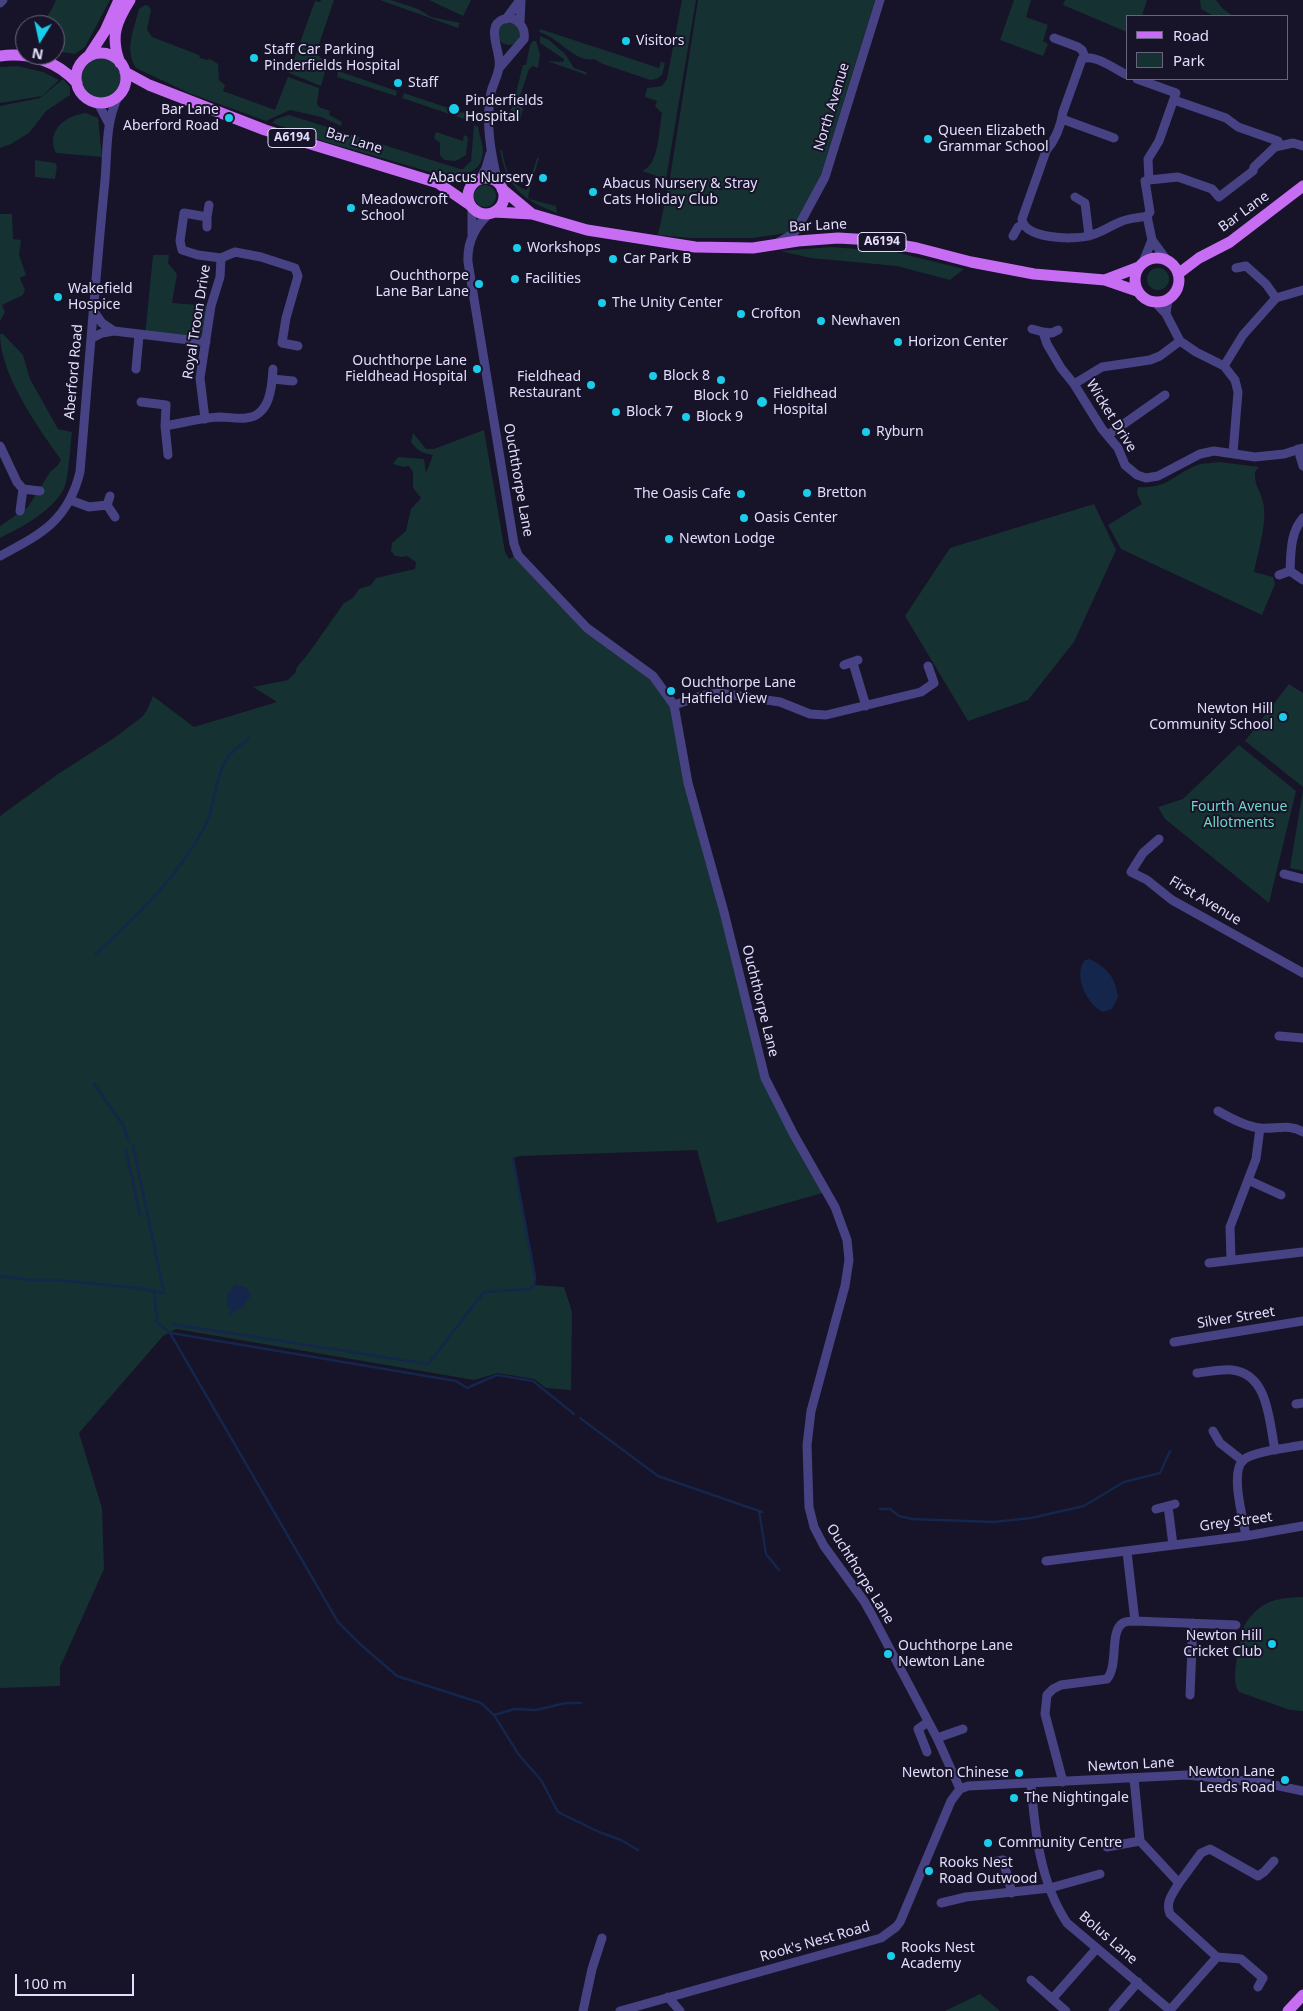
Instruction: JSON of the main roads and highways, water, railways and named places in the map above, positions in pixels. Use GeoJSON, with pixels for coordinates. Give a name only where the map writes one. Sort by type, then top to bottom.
{"type":"FeatureCollection","features":[{"type":"Feature","properties":{"kind":"main road"},"geometry":{"type":"LineString","coordinates":[[77,83],[78,69],[105,31],[119,0]]}},
{"type":"Feature","properties":{"kind":"main road"},"geometry":{"type":"LineString","coordinates":[[119,94],[126,79],[115,48],[116,28],[130,0]]}},
{"type":"Feature","properties":{"kind":"main road","name":"A6194"},"geometry":{"type":"LineString","coordinates":[[65,62],[85,60],[102,54],[108,55],[122,67]]}},
{"type":"Feature","properties":{"kind":"main road","name":"A6194"},"geometry":{"type":"LineString","coordinates":[[0,56],[15,56]]}},
{"type":"Feature","properties":{"kind":"main road","name":"A6194"},"geometry":{"type":"LineString","coordinates":[[55,65],[77,83],[80,91],[86,98],[98,103],[109,102],[119,94]]}},
{"type":"Feature","properties":{"kind":"main road","name":"Bar Lane"},"geometry":{"type":"LineString","coordinates":[[122,67],[149,85],[265,130],[438,183],[471,206]]}},
{"type":"Feature","properties":{"kind":"main road"},"geometry":{"type":"LineString","coordinates":[[119,94],[130,87],[149,85]]}},
{"type":"Feature","properties":{"kind":"main road","name":"A6194"},"geometry":{"type":"LineString","coordinates":[[476,181],[489,178],[500,186]]}},
{"type":"Feature","properties":{"kind":"main road"},"geometry":{"type":"LineString","coordinates":[[471,206],[468,193],[476,181]]}},
{"type":"Feature","properties":{"kind":"main road","name":"Bar Lane"},"geometry":{"type":"LineString","coordinates":[[438,183],[476,181]]}},
{"type":"Feature","properties":{"kind":"main road"},"geometry":{"type":"LineString","coordinates":[[492,213],[502,202],[500,186]]}},
{"type":"Feature","properties":{"kind":"main road","name":"Bar Lane"},"geometry":{"type":"LineString","coordinates":[[500,186],[532,214]]}},
{"type":"Feature","properties":{"kind":"main road","name":"Bar Lane"},"geometry":{"type":"LineString","coordinates":[[1178,274],[1199,258],[1230,242],[1303,186]]}},
{"type":"Feature","properties":{"kind":"main road","name":"A6194"},"geometry":{"type":"LineString","coordinates":[[471,206],[482,214],[492,213]]}},
{"type":"Feature","properties":{"kind":"main road","name":"Bar Lane"},"geometry":{"type":"LineString","coordinates":[[492,213],[532,214],[587,230],[656,243],[695,247],[753,248],[838,238],[872,240],[1034,274],[1105,280],[1138,291]]}},
{"type":"Feature","properties":{"kind":"main road","name":"A6194"},"geometry":{"type":"LineString","coordinates":[[1141,264],[1155,258],[1168,261]]}},
{"type":"Feature","properties":{"kind":"main road","name":"Bar Lane"},"geometry":{"type":"LineString","coordinates":[[1168,261],[1199,258]]}},
{"type":"Feature","properties":{"kind":"main road"},"geometry":{"type":"LineString","coordinates":[[1168,261],[1178,274]]}},
{"type":"Feature","properties":{"kind":"main road"},"geometry":{"type":"LineString","coordinates":[[1138,291],[1135,278],[1141,264]]}},
{"type":"Feature","properties":{"kind":"main road","name":"Bar Lane"},"geometry":{"type":"LineString","coordinates":[[1105,280],[1141,264]]}},
{"type":"Feature","properties":{"kind":"main road","name":"A6194"},"geometry":{"type":"LineString","coordinates":[[1138,291],[1144,298],[1155,302],[1168,299],[1177,288],[1178,274]]}},
{"type":"Feature","properties":{"kind":"main road"},"geometry":{"type":"LineString","coordinates":[[1288,2011],[1303,1995]]}},
{"type":"Feature","properties":{"kind":"water"},"geometry":{"type":"Polygon","coordinates":[[[1089,959],[1106,970],[1113,979],[1118,997],[1112,1009],[1103,1012],[1097,1009],[1087,997],[1080,974],[1081,966],[1085,960],[1089,959]]]}},
{"type":"Feature","properties":{"kind":"water"},"geometry":{"type":"Polygon","coordinates":[[[235,1285],[246,1287],[251,1295],[243,1307],[232,1312],[227,1306],[227,1295],[235,1285]]]}},
{"type":"Feature","properties":{"kind":"waterway"},"geometry":{"type":"LineString","coordinates":[[95,955],[126,926],[181,865],[208,820],[220,772],[224,764],[231,753],[249,738]]}},
{"type":"Feature","properties":{"kind":"waterway"},"geometry":{"type":"LineString","coordinates":[[94,1084],[123,1125],[128,1140]]}},
{"type":"Feature","properties":{"kind":"waterway"},"geometry":{"type":"LineString","coordinates":[[0,1276],[137,1288],[164,1293],[133,1146]]}},
{"type":"Feature","properties":{"kind":"waterway"},"geometry":{"type":"LineString","coordinates":[[126,1150],[140,1215]]}},
{"type":"Feature","properties":{"kind":"waterway"},"geometry":{"type":"LineString","coordinates":[[172,1324],[428,1364],[484,1292],[530,1289],[534,1285],[535,1277],[513,1158]]}},
{"type":"Feature","properties":{"kind":"waterway"},"geometry":{"type":"LineString","coordinates":[[154,1291],[157,1322],[170,1333],[338,1622],[397,1676],[481,1703],[494,1715],[519,1755],[541,1780],[558,1812],[599,1832],[621,1840],[638,1850]]}},
{"type":"Feature","properties":{"kind":"waterway"},"geometry":{"type":"LineString","coordinates":[[171,1333],[456,1381],[467,1388],[497,1375],[533,1381],[574,1414]]}},
{"type":"Feature","properties":{"kind":"waterway"},"geometry":{"type":"LineString","coordinates":[[580,1418],[658,1476],[762,1512]]}},
{"type":"Feature","properties":{"kind":"waterway"},"geometry":{"type":"LineString","coordinates":[[880,1509],[890,1509],[899,1516],[912,1519],[994,1522],[1031,1518],[1084,1506],[1124,1482],[1160,1473],[1170,1451]]}},
{"type":"Feature","properties":{"kind":"waterway"},"geometry":{"type":"LineString","coordinates":[[759,1511],[766,1554],[779,1570]]}},
{"type":"Feature","properties":{"kind":"waterway"},"geometry":{"type":"LineString","coordinates":[[494,1715],[515,1709],[536,1710],[566,1703],[581,1703]]}},
{"type":"Feature","properties":{"kind":"place","name":"Visitors"},"geometry":{"type":"Point","coordinates":[626,41]}},
{"type":"Feature","properties":{"kind":"place","name":"Staff Car Parking Pinderfields Hospital"},"geometry":{"type":"Point","coordinates":[254,58]}},
{"type":"Feature","properties":{"kind":"place","name":"Staff"},"geometry":{"type":"Point","coordinates":[398,83]}},
{"type":"Feature","properties":{"kind":"place","name":"Pinderfields Hospital"},"geometry":{"type":"Point","coordinates":[454,109]}},
{"type":"Feature","properties":{"kind":"place","name":"Bar Lane Aberford Road"},"geometry":{"type":"Point","coordinates":[229,118]}},
{"type":"Feature","properties":{"kind":"place","name":"Queen Elizabeth Grammar School"},"geometry":{"type":"Point","coordinates":[928,139]}},
{"type":"Feature","properties":{"kind":"place","name":"Abacus Nursery"},"geometry":{"type":"Point","coordinates":[543,178]}},
{"type":"Feature","properties":{"kind":"place","name":"Abacus Nursery & Stray Cats Holiday Club"},"geometry":{"type":"Point","coordinates":[593,192]}},
{"type":"Feature","properties":{"kind":"place","name":"Meadowcroft School"},"geometry":{"type":"Point","coordinates":[351,208]}},
{"type":"Feature","properties":{"kind":"place","name":"Workshops"},"geometry":{"type":"Point","coordinates":[517,248]}},
{"type":"Feature","properties":{"kind":"place","name":"Car Park B"},"geometry":{"type":"Point","coordinates":[613,259]}},
{"type":"Feature","properties":{"kind":"place","name":"Facilities"},"geometry":{"type":"Point","coordinates":[515,279]}},
{"type":"Feature","properties":{"kind":"place","name":"Ouchthorpe Lane Bar Lane"},"geometry":{"type":"Point","coordinates":[479,284]}},
{"type":"Feature","properties":{"kind":"place","name":"Wakefield Hospice"},"geometry":{"type":"Point","coordinates":[58,297]}},
{"type":"Feature","properties":{"kind":"place","name":"The Unity Center"},"geometry":{"type":"Point","coordinates":[602,303]}},
{"type":"Feature","properties":{"kind":"place","name":"Crofton"},"geometry":{"type":"Point","coordinates":[741,314]}},
{"type":"Feature","properties":{"kind":"place","name":"Newhaven"},"geometry":{"type":"Point","coordinates":[821,321]}},
{"type":"Feature","properties":{"kind":"place","name":"Horizon Center"},"geometry":{"type":"Point","coordinates":[898,342]}},
{"type":"Feature","properties":{"kind":"place","name":"Ouchthorpe Lane Fieldhead Hospital"},"geometry":{"type":"Point","coordinates":[477,369]}},
{"type":"Feature","properties":{"kind":"place","name":"Block 8"},"geometry":{"type":"Point","coordinates":[653,376]}},
{"type":"Feature","properties":{"kind":"place","name":"Block 10"},"geometry":{"type":"Point","coordinates":[721,380]}},
{"type":"Feature","properties":{"kind":"place","name":"Fieldhead Restaurant"},"geometry":{"type":"Point","coordinates":[591,385]}},
{"type":"Feature","properties":{"kind":"place","name":"Fieldhead Hospital"},"geometry":{"type":"Point","coordinates":[762,402]}},
{"type":"Feature","properties":{"kind":"place","name":"Block 7"},"geometry":{"type":"Point","coordinates":[616,412]}},
{"type":"Feature","properties":{"kind":"place","name":"Block 9"},"geometry":{"type":"Point","coordinates":[686,417]}},
{"type":"Feature","properties":{"kind":"place","name":"Ryburn"},"geometry":{"type":"Point","coordinates":[866,432]}},
{"type":"Feature","properties":{"kind":"place","name":"Bretton"},"geometry":{"type":"Point","coordinates":[807,493]}},
{"type":"Feature","properties":{"kind":"place","name":"The Oasis Cafe"},"geometry":{"type":"Point","coordinates":[741,494]}},
{"type":"Feature","properties":{"kind":"place","name":"Oasis Center"},"geometry":{"type":"Point","coordinates":[744,518]}},
{"type":"Feature","properties":{"kind":"place","name":"Newton Lodge"},"geometry":{"type":"Point","coordinates":[669,539]}},
{"type":"Feature","properties":{"kind":"place","name":"Ouchthorpe Lane Hatfield View"},"geometry":{"type":"Point","coordinates":[671,691]}},
{"type":"Feature","properties":{"kind":"place","name":"Newton Hill Community School"},"geometry":{"type":"Point","coordinates":[1283,717]}},
{"type":"Feature","properties":{"kind":"place","name":"Newton Hill Cricket Club"},"geometry":{"type":"Point","coordinates":[1272,1644]}},
{"type":"Feature","properties":{"kind":"place","name":"Ouchthorpe Lane Newton Lane"},"geometry":{"type":"Point","coordinates":[888,1654]}},
{"type":"Feature","properties":{"kind":"place","name":"Newton Chinese"},"geometry":{"type":"Point","coordinates":[1019,1773]}},
{"type":"Feature","properties":{"kind":"place","name":"Newton Lane Leeds Road"},"geometry":{"type":"Point","coordinates":[1285,1780]}},
{"type":"Feature","properties":{"kind":"place","name":"The Nightingale"},"geometry":{"type":"Point","coordinates":[1014,1798]}},
{"type":"Feature","properties":{"kind":"place","name":"Community Centre"},"geometry":{"type":"Point","coordinates":[988,1843]}},
{"type":"Feature","properties":{"kind":"place","name":"Rooks Nest Road Outwood"},"geometry":{"type":"Point","coordinates":[929,1871]}},
{"type":"Feature","properties":{"kind":"place","name":"Rooks Nest Academy"},"geometry":{"type":"Point","coordinates":[891,1956]}},
{"type":"Feature","properties":{"kind":"park label","name":"Fourth Avenue Allotments"},"geometry":{"type":"Point","coordinates":[1239,816]}}]}
